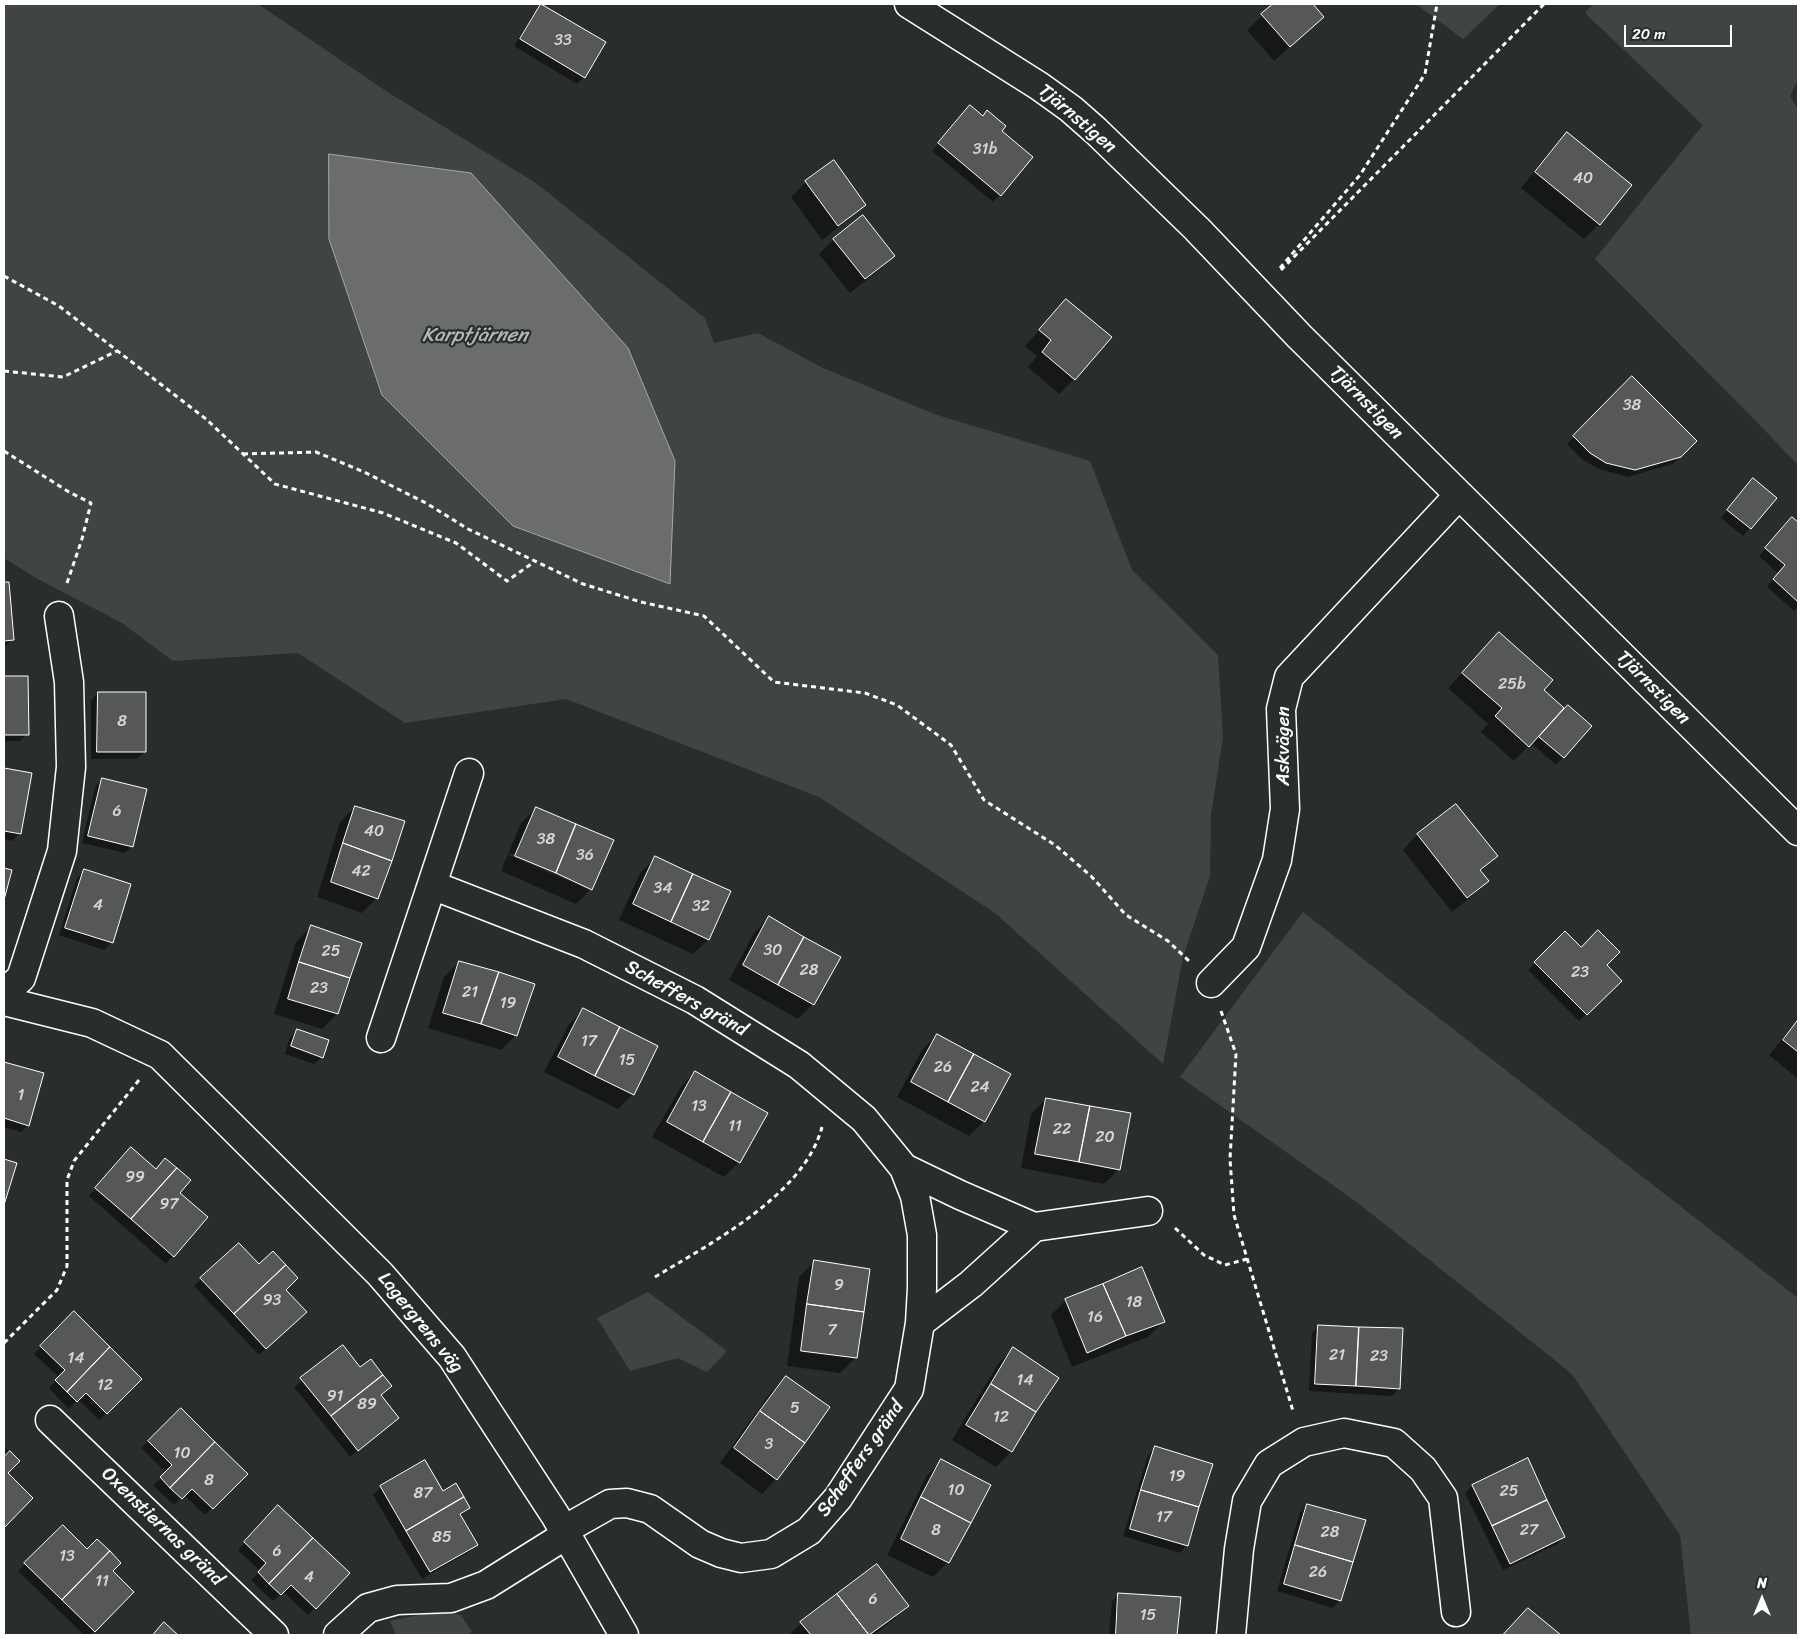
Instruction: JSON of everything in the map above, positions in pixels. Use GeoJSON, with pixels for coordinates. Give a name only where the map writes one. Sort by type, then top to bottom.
{"type":"FeatureCollection","features":[{"type":"Feature","properties":{"kind":"street","name":"Tjärnstigen"},"geometry":{"type":"LineString","coordinates":[[909,4],[1039,86],[1071,109],[1096,131],[1197,229],[1458,496],[1798,832]]}},
{"type":"Feature","properties":{"kind":"street","name":"Askvägen"},"geometry":{"type":"LineString","coordinates":[[1211,983],[1246,947],[1277,860],[1285,808],[1281,709],[1289,677],[1458,496]]}},
{"type":"Feature","properties":{"kind":"street"},"geometry":{"type":"LineString","coordinates":[[4,993],[21,978],[62,851],[71,767],[68,682],[61,604]]}},
{"type":"Feature","properties":{"kind":"street"},"geometry":{"type":"LineString","coordinates":[[381,1038],[469,773]]}},
{"type":"Feature","properties":{"kind":"street","name":"Scheffers gränd"},"geometry":{"type":"LineString","coordinates":[[432,885],[584,944],[695,1000],[799,1065],[864,1118],[904,1168],[914,1196],[922,1235],[920,1323],[909,1389],[838,1498],[809,1531],[771,1554],[741,1558],[721,1553],[700,1544],[650,1509],[626,1503],[610,1504],[565,1532]]}},
{"type":"Feature","properties":{"kind":"street","name":"Lagergrens väg"},"geometry":{"type":"LineString","coordinates":[[4,1001],[92,1023],[160,1055],[380,1274],[452,1357],[565,1532],[624,1635]]}},
{"type":"Feature","properties":{"kind":"street","name":"Scheffers gränd"},"geometry":{"type":"LineString","coordinates":[[904,1168],[960,1196],[1034,1227]]}},
{"type":"Feature","properties":{"kind":"street"},"geometry":{"type":"LineString","coordinates":[[920,1323],[971,1284],[1034,1227],[1148,1211]]}},
{"type":"Feature","properties":{"kind":"street","name":"Oxenstiernas gränd"},"geometry":{"type":"LineString","coordinates":[[50,1420],[274,1635]]}},
{"type":"Feature","properties":{"kind":"street"},"geometry":{"type":"LineString","coordinates":[[1230,1635],[1239,1549],[1247,1501],[1269,1464],[1304,1442],[1344,1433],[1394,1443],[1423,1468],[1443,1498],[1456,1612]]}},
{"type":"Feature","properties":{"kind":"street"},"geometry":{"type":"LineString","coordinates":[[338,1635],[368,1608],[396,1600],[451,1598],[486,1585],[565,1532]]}},
{"type":"Feature","properties":{"kind":"path"},"geometry":{"type":"LineString","coordinates":[[1259,292],[1360,175],[1425,74],[1437,4]]}},
{"type":"Feature","properties":{"kind":"path"},"geometry":{"type":"LineString","coordinates":[[1259,292],[1544,4]]}},
{"type":"Feature","properties":{"kind":"path"},"geometry":{"type":"LineString","coordinates":[[4,276],[59,306],[206,419],[275,484],[383,513],[456,543],[507,581],[534,562]]}},
{"type":"Feature","properties":{"kind":"path"},"geometry":{"type":"LineString","coordinates":[[4,371],[63,377],[117,351]]}},
{"type":"Feature","properties":{"kind":"path"},"geometry":{"type":"LineString","coordinates":[[4,451],[69,492],[91,503],[82,539],[61,604]]}},
{"type":"Feature","properties":{"kind":"path"},"geometry":{"type":"LineString","coordinates":[[243,454],[316,452],[364,472],[417,499],[468,529],[582,584],[641,602],[704,616],[774,682],[865,693],[897,705],[951,745],[984,800],[1055,845],[1091,876],[1126,915],[1168,942],[1211,983],[1236,1054],[1230,1159],[1234,1215],[1304,1442]]}},
{"type":"Feature","properties":{"kind":"path"},"geometry":{"type":"LineString","coordinates":[[4,1343],[57,1290],[67,1266],[67,1180],[74,1161],[160,1055]]}},
{"type":"Feature","properties":{"kind":"path"},"geometry":{"type":"LineString","coordinates":[[655,1276],[731,1231],[786,1187],[805,1162],[819,1137],[830,1090]]}},
{"type":"Feature","properties":{"kind":"path"},"geometry":{"type":"LineString","coordinates":[[1148,1211],[1162,1216],[1204,1255],[1225,1265],[1246,1259]]}},
{"type":"Feature","properties":{"kind":"shaded area"},"geometry":{"type":"Polygon","coordinates":[[[4,4],[258,4],[389,93],[536,183],[705,318],[714,343],[758,333],[823,368],[937,415],[1090,461],[1132,570],[1218,655],[1223,738],[1211,815],[1210,876],[1183,957],[1163,1064],[995,913],[819,797],[566,699],[405,723],[298,653],[173,661],[122,623],[36,578],[4,558],[4,4]]]}},
{"type":"Feature","properties":{"kind":"shaded area"},"geometry":{"type":"Polygon","coordinates":[[[1416,4],[1500,4],[1463,39],[1416,4]]]}},
{"type":"Feature","properties":{"kind":"shaded area"},"geometry":{"type":"Polygon","coordinates":[[[1593,4],[1798,4],[1798,79],[1790,96],[1798,110],[1798,465],[1595,259],[1703,125],[1585,13],[1593,4]]]}},
{"type":"Feature","properties":{"kind":"shaded area"},"geometry":{"type":"Polygon","coordinates":[[[1303,912],[1798,1298],[1798,1635],[1691,1635],[1680,1535],[1572,1374],[1358,1203],[1180,1077],[1303,912]]]}},
{"type":"Feature","properties":{"kind":"shaded area"},"geometry":{"type":"Polygon","coordinates":[[[648,1292],[727,1351],[707,1372],[678,1358],[630,1371],[597,1318],[648,1292]]]}},
{"type":"Feature","properties":{"kind":"shaded area"},"geometry":{"type":"Polygon","coordinates":[[[439,1611],[461,1615],[472,1632],[467,1635],[396,1635],[390,1621],[439,1611]]]}},
{"type":"Feature","properties":{"kind":"water","name":"Karptjärnen"},"geometry":{"type":"Polygon","coordinates":[[[329,154],[471,173],[628,348],[675,461],[670,584],[513,526],[382,395],[329,239],[329,154]]]}},
{"type":"Feature","properties":{"kind":"building"},"geometry":{"type":"Polygon","coordinates":[[[541,4],[606,42],[585,78],[520,39],[541,4]]]}},
{"type":"Feature","properties":{"kind":"building"},"geometry":{"type":"Polygon","coordinates":[[[1273,4],[1313,4],[1324,17],[1290,47],[1261,14],[1273,4]]]}},
{"type":"Feature","properties":{"kind":"building"},"geometry":{"type":"Polygon","coordinates":[[[970,105],[983,116],[987,110],[1006,126],[1002,131],[1033,157],[1001,196],[938,143],[970,105]]]}},
{"type":"Feature","properties":{"kind":"building"},"geometry":{"type":"Polygon","coordinates":[[[1567,132],[1632,185],[1600,225],[1535,172],[1567,132]]]}},
{"type":"Feature","properties":{"kind":"building"},"geometry":{"type":"Polygon","coordinates":[[[834,160],[866,205],[838,226],[805,181],[834,160]]]}},
{"type":"Feature","properties":{"kind":"building"},"geometry":{"type":"Polygon","coordinates":[[[863,215],[895,256],[865,279],[833,239],[863,215]]]}},
{"type":"Feature","properties":{"kind":"building"},"geometry":{"type":"Polygon","coordinates":[[[1066,299],[1112,337],[1075,380],[1042,352],[1051,340],[1039,330],[1066,299]]]}},
{"type":"Feature","properties":{"kind":"building"},"geometry":{"type":"Polygon","coordinates":[[[1632,376],[1697,441],[1681,457],[1635,470],[1606,463],[1590,453],[1573,436],[1632,376]]]}},
{"type":"Feature","properties":{"kind":"building"},"geometry":{"type":"Polygon","coordinates":[[[1753,478],[1777,498],[1751,529],[1727,510],[1753,478]]]}},
{"type":"Feature","properties":{"kind":"building"},"geometry":{"type":"Polygon","coordinates":[[[1792,517],[1798,522],[1798,602],[1773,579],[1785,565],[1765,548],[1792,517]]]}},
{"type":"Feature","properties":{"kind":"building"},"geometry":{"type":"Polygon","coordinates":[[[4,582],[9,582],[14,640],[4,641],[4,582]]]}},
{"type":"Feature","properties":{"kind":"building"},"geometry":{"type":"Polygon","coordinates":[[[1499,632],[1553,680],[1544,690],[1564,708],[1529,747],[1495,716],[1502,708],[1462,673],[1499,632]]]}},
{"type":"Feature","properties":{"kind":"building"},"geometry":{"type":"Polygon","coordinates":[[[4,676],[28,676],[29,735],[4,735],[4,676]]]}},
{"type":"Feature","properties":{"kind":"building"},"geometry":{"type":"Polygon","coordinates":[[[98,692],[146,692],[146,752],[97,752],[98,692]]]}},
{"type":"Feature","properties":{"kind":"building"},"geometry":{"type":"Polygon","coordinates":[[[1568,705],[1592,726],[1564,758],[1539,737],[1568,705]]]}},
{"type":"Feature","properties":{"kind":"building"},"geometry":{"type":"Polygon","coordinates":[[[4,768],[32,773],[21,834],[4,831],[4,768]]]}},
{"type":"Feature","properties":{"kind":"building"},"geometry":{"type":"Polygon","coordinates":[[[102,778],[147,789],[133,847],[88,836],[102,778]]]}},
{"type":"Feature","properties":{"kind":"building"},"geometry":{"type":"Polygon","coordinates":[[[1456,804],[1498,856],[1480,870],[1489,881],[1467,898],[1417,834],[1456,804]]]}},
{"type":"Feature","properties":{"kind":"building"},"geometry":{"type":"Polygon","coordinates":[[[355,806],[405,821],[392,861],[343,843],[355,806]]]}},
{"type":"Feature","properties":{"kind":"building"},"geometry":{"type":"Polygon","coordinates":[[[536,807],[576,824],[556,873],[515,856],[536,807]]]}},
{"type":"Feature","properties":{"kind":"building"},"geometry":{"type":"Polygon","coordinates":[[[576,824],[614,840],[592,890],[556,873],[576,824]]]}},
{"type":"Feature","properties":{"kind":"building"},"geometry":{"type":"Polygon","coordinates":[[[343,843],[392,861],[378,899],[331,882],[343,843]]]}},
{"type":"Feature","properties":{"kind":"building"},"geometry":{"type":"Polygon","coordinates":[[[655,856],[693,874],[671,922],[633,904],[655,856]]]}},
{"type":"Feature","properties":{"kind":"building"},"geometry":{"type":"Polygon","coordinates":[[[4,868],[12,870],[4,900],[4,868]]]}},
{"type":"Feature","properties":{"kind":"building"},"geometry":{"type":"Polygon","coordinates":[[[84,869],[131,884],[113,943],[65,928],[84,869]]]}},
{"type":"Feature","properties":{"kind":"building"},"geometry":{"type":"Polygon","coordinates":[[[693,874],[731,891],[709,940],[671,922],[693,874]]]}},
{"type":"Feature","properties":{"kind":"building"},"geometry":{"type":"Polygon","coordinates":[[[769,916],[804,937],[778,985],[743,965],[769,916]]]}},
{"type":"Feature","properties":{"kind":"building"},"geometry":{"type":"Polygon","coordinates":[[[311,925],[362,943],[350,978],[299,962],[311,925]]]}},
{"type":"Feature","properties":{"kind":"building"},"geometry":{"type":"Polygon","coordinates":[[[1598,930],[1620,952],[1607,965],[1622,981],[1587,1015],[1534,962],[1565,931],[1581,947],[1598,930]]]}},
{"type":"Feature","properties":{"kind":"building"},"geometry":{"type":"Polygon","coordinates":[[[804,937],[841,957],[814,1005],[778,985],[804,937]]]}},
{"type":"Feature","properties":{"kind":"building"},"geometry":{"type":"Polygon","coordinates":[[[459,961],[499,972],[481,1024],[443,1013],[459,961]]]}},
{"type":"Feature","properties":{"kind":"building"},"geometry":{"type":"Polygon","coordinates":[[[299,962],[350,978],[338,1014],[288,999],[299,962]]]}},
{"type":"Feature","properties":{"kind":"building"},"geometry":{"type":"Polygon","coordinates":[[[499,972],[535,984],[517,1036],[481,1024],[499,972]]]}},
{"type":"Feature","properties":{"kind":"building"},"geometry":{"type":"Polygon","coordinates":[[[583,1008],[620,1027],[595,1076],[558,1057],[583,1008]]]}},
{"type":"Feature","properties":{"kind":"building"},"geometry":{"type":"Polygon","coordinates":[[[1798,1020],[1798,1052],[1783,1040],[1798,1020]]]}},
{"type":"Feature","properties":{"kind":"building"},"geometry":{"type":"Polygon","coordinates":[[[620,1027],[658,1046],[634,1095],[595,1076],[620,1027]]]}},
{"type":"Feature","properties":{"kind":"building"},"geometry":{"type":"Polygon","coordinates":[[[297,1029],[329,1040],[323,1058],[291,1046],[297,1029]]]}},
{"type":"Feature","properties":{"kind":"building"},"geometry":{"type":"Polygon","coordinates":[[[937,1034],[974,1054],[948,1102],[911,1082],[937,1034]]]}},
{"type":"Feature","properties":{"kind":"building"},"geometry":{"type":"Polygon","coordinates":[[[974,1054],[1011,1074],[985,1122],[948,1102],[974,1054]]]}},
{"type":"Feature","properties":{"kind":"building"},"geometry":{"type":"Polygon","coordinates":[[[4,1062],[44,1073],[29,1126],[4,1118],[4,1062]]]}},
{"type":"Feature","properties":{"kind":"building"},"geometry":{"type":"Polygon","coordinates":[[[695,1071],[731,1092],[703,1142],[667,1122],[695,1071]]]}},
{"type":"Feature","properties":{"kind":"building"},"geometry":{"type":"Polygon","coordinates":[[[731,1092],[768,1113],[740,1163],[703,1142],[731,1092]]]}},
{"type":"Feature","properties":{"kind":"building"},"geometry":{"type":"Polygon","coordinates":[[[1046,1098],[1090,1106],[1079,1162],[1035,1154],[1046,1098]]]}},
{"type":"Feature","properties":{"kind":"building"},"geometry":{"type":"Polygon","coordinates":[[[1090,1106],[1131,1113],[1120,1170],[1079,1162],[1090,1106]]]}},
{"type":"Feature","properties":{"kind":"building"},"geometry":{"type":"Polygon","coordinates":[[[131,1147],[156,1169],[165,1158],[177,1168],[131,1219],[95,1188],[131,1147]]]}},
{"type":"Feature","properties":{"kind":"building"},"geometry":{"type":"Polygon","coordinates":[[[4,1159],[17,1163],[4,1205],[4,1159]]]}},
{"type":"Feature","properties":{"kind":"building"},"geometry":{"type":"Polygon","coordinates":[[[177,1168],[191,1180],[180,1193],[208,1217],[174,1257],[131,1219],[177,1168]]]}},
{"type":"Feature","properties":{"kind":"building"},"geometry":{"type":"Polygon","coordinates":[[[239,1243],[259,1264],[273,1251],[286,1265],[234,1314],[200,1278],[239,1243]]]}},
{"type":"Feature","properties":{"kind":"building"},"geometry":{"type":"Polygon","coordinates":[[[814,1260],[870,1269],[864,1312],[807,1304],[814,1260]]]}},
{"type":"Feature","properties":{"kind":"building"},"geometry":{"type":"Polygon","coordinates":[[[286,1265],[298,1278],[286,1290],[307,1312],[266,1349],[234,1314],[286,1265]]]}},
{"type":"Feature","properties":{"kind":"building"},"geometry":{"type":"Polygon","coordinates":[[[1142,1267],[1165,1322],[1126,1336],[1103,1284],[1142,1267]]]}},
{"type":"Feature","properties":{"kind":"building"},"geometry":{"type":"Polygon","coordinates":[[[1103,1284],[1126,1336],[1087,1353],[1065,1299],[1103,1284]]]}},
{"type":"Feature","properties":{"kind":"building"},"geometry":{"type":"Polygon","coordinates":[[[807,1304],[864,1312],[857,1358],[801,1351],[807,1304]]]}},
{"type":"Feature","properties":{"kind":"building"},"geometry":{"type":"Polygon","coordinates":[[[74,1311],[110,1347],[67,1392],[55,1380],[65,1370],[40,1346],[74,1311]]]}},
{"type":"Feature","properties":{"kind":"building"},"geometry":{"type":"Polygon","coordinates":[[[1318,1325],[1359,1327],[1356,1386],[1315,1384],[1318,1325]]]}},
{"type":"Feature","properties":{"kind":"building"},"geometry":{"type":"Polygon","coordinates":[[[1359,1327],[1403,1328],[1400,1389],[1356,1386],[1359,1327]]]}},
{"type":"Feature","properties":{"kind":"building"},"geometry":{"type":"Polygon","coordinates":[[[343,1345],[360,1367],[371,1359],[383,1375],[331,1416],[300,1378],[343,1345]]]}},
{"type":"Feature","properties":{"kind":"building"},"geometry":{"type":"Polygon","coordinates":[[[110,1347],[142,1379],[107,1414],[86,1393],[77,1402],[67,1392],[110,1347]]]}},
{"type":"Feature","properties":{"kind":"building"},"geometry":{"type":"Polygon","coordinates":[[[1013,1347],[1059,1378],[1036,1412],[991,1384],[1013,1347]]]}},
{"type":"Feature","properties":{"kind":"building"},"geometry":{"type":"Polygon","coordinates":[[[383,1375],[392,1386],[381,1395],[399,1418],[358,1451],[331,1416],[383,1375]]]}},
{"type":"Feature","properties":{"kind":"building"},"geometry":{"type":"Polygon","coordinates":[[[786,1376],[830,1407],[805,1443],[760,1411],[786,1376]]]}},
{"type":"Feature","properties":{"kind":"building"},"geometry":{"type":"Polygon","coordinates":[[[991,1384],[1036,1412],[1012,1452],[966,1425],[991,1384]]]}},
{"type":"Feature","properties":{"kind":"building"},"geometry":{"type":"Polygon","coordinates":[[[181,1408],[215,1442],[170,1488],[160,1477],[172,1465],[148,1441],[181,1408]]]}},
{"type":"Feature","properties":{"kind":"building"},"geometry":{"type":"Polygon","coordinates":[[[760,1411],[805,1443],[777,1480],[734,1448],[760,1411]]]}},
{"type":"Feature","properties":{"kind":"building"},"geometry":{"type":"Polygon","coordinates":[[[215,1442],[248,1474],[213,1509],[192,1489],[182,1499],[170,1488],[215,1442]]]}},
{"type":"Feature","properties":{"kind":"building"},"geometry":{"type":"Polygon","coordinates":[[[1155,1446],[1213,1464],[1199,1507],[1141,1490],[1155,1446]]]}},
{"type":"Feature","properties":{"kind":"building"},"geometry":{"type":"Polygon","coordinates":[[[10,1451],[20,1461],[8,1473],[33,1498],[4,1528],[4,1457],[10,1451]]]}},
{"type":"Feature","properties":{"kind":"building"},"geometry":{"type":"Polygon","coordinates":[[[1528,1458],[1547,1500],[1492,1526],[1472,1485],[1528,1458]]]}},
{"type":"Feature","properties":{"kind":"building"},"geometry":{"type":"Polygon","coordinates":[[[941,1459],[991,1485],[971,1523],[921,1497],[941,1459]]]}},
{"type":"Feature","properties":{"kind":"building"},"geometry":{"type":"Polygon","coordinates":[[[425,1460],[443,1491],[456,1483],[464,1497],[406,1531],[380,1486],[425,1460]]]}},
{"type":"Feature","properties":{"kind":"building"},"geometry":{"type":"Polygon","coordinates":[[[1141,1490],[1199,1507],[1188,1546],[1130,1529],[1141,1490]]]}},
{"type":"Feature","properties":{"kind":"building"},"geometry":{"type":"Polygon","coordinates":[[[464,1497],[470,1508],[460,1514],[478,1545],[430,1572],[406,1531],[464,1497]]]}},
{"type":"Feature","properties":{"kind":"building"},"geometry":{"type":"Polygon","coordinates":[[[921,1497],[971,1523],[949,1563],[901,1539],[921,1497]]]}},
{"type":"Feature","properties":{"kind":"building"},"geometry":{"type":"Polygon","coordinates":[[[1547,1500],[1565,1537],[1510,1564],[1492,1526],[1547,1500]]]}},
{"type":"Feature","properties":{"kind":"building"},"geometry":{"type":"Polygon","coordinates":[[[1307,1504],[1366,1520],[1353,1562],[1295,1545],[1307,1504]]]}},
{"type":"Feature","properties":{"kind":"building"},"geometry":{"type":"Polygon","coordinates":[[[278,1505],[313,1538],[269,1584],[258,1572],[266,1563],[244,1542],[278,1505]]]}},
{"type":"Feature","properties":{"kind":"building"},"geometry":{"type":"Polygon","coordinates":[[[63,1525],[87,1549],[97,1539],[110,1551],[62,1600],[24,1563],[63,1525]]]}},
{"type":"Feature","properties":{"kind":"building"},"geometry":{"type":"Polygon","coordinates":[[[313,1538],[350,1573],[316,1609],[291,1585],[281,1595],[269,1584],[313,1538]]]}},
{"type":"Feature","properties":{"kind":"building"},"geometry":{"type":"Polygon","coordinates":[[[1295,1545],[1353,1562],[1341,1601],[1284,1584],[1295,1545]]]}},
{"type":"Feature","properties":{"kind":"building"},"geometry":{"type":"Polygon","coordinates":[[[110,1551],[121,1563],[113,1571],[134,1592],[95,1632],[62,1600],[110,1551]]]}},
{"type":"Feature","properties":{"kind":"building"},"geometry":{"type":"Polygon","coordinates":[[[877,1564],[909,1606],[869,1635],[837,1594],[877,1564]]]}},
{"type":"Feature","properties":{"kind":"building"},"geometry":{"type":"Polygon","coordinates":[[[1118,1593],[1181,1597],[1177,1635],[1116,1635],[1118,1593]]]}},
{"type":"Feature","properties":{"kind":"building"},"geometry":{"type":"Polygon","coordinates":[[[837,1594],[869,1635],[811,1635],[800,1622],[837,1594]]]}},
{"type":"Feature","properties":{"kind":"building"},"geometry":{"type":"Polygon","coordinates":[[[1528,1608],[1561,1635],[1503,1635],[1528,1608]]]}},
{"type":"Feature","properties":{"kind":"building"},"geometry":{"type":"Polygon","coordinates":[[[164,1622],[178,1635],[153,1635],[164,1622]]]}}]}
